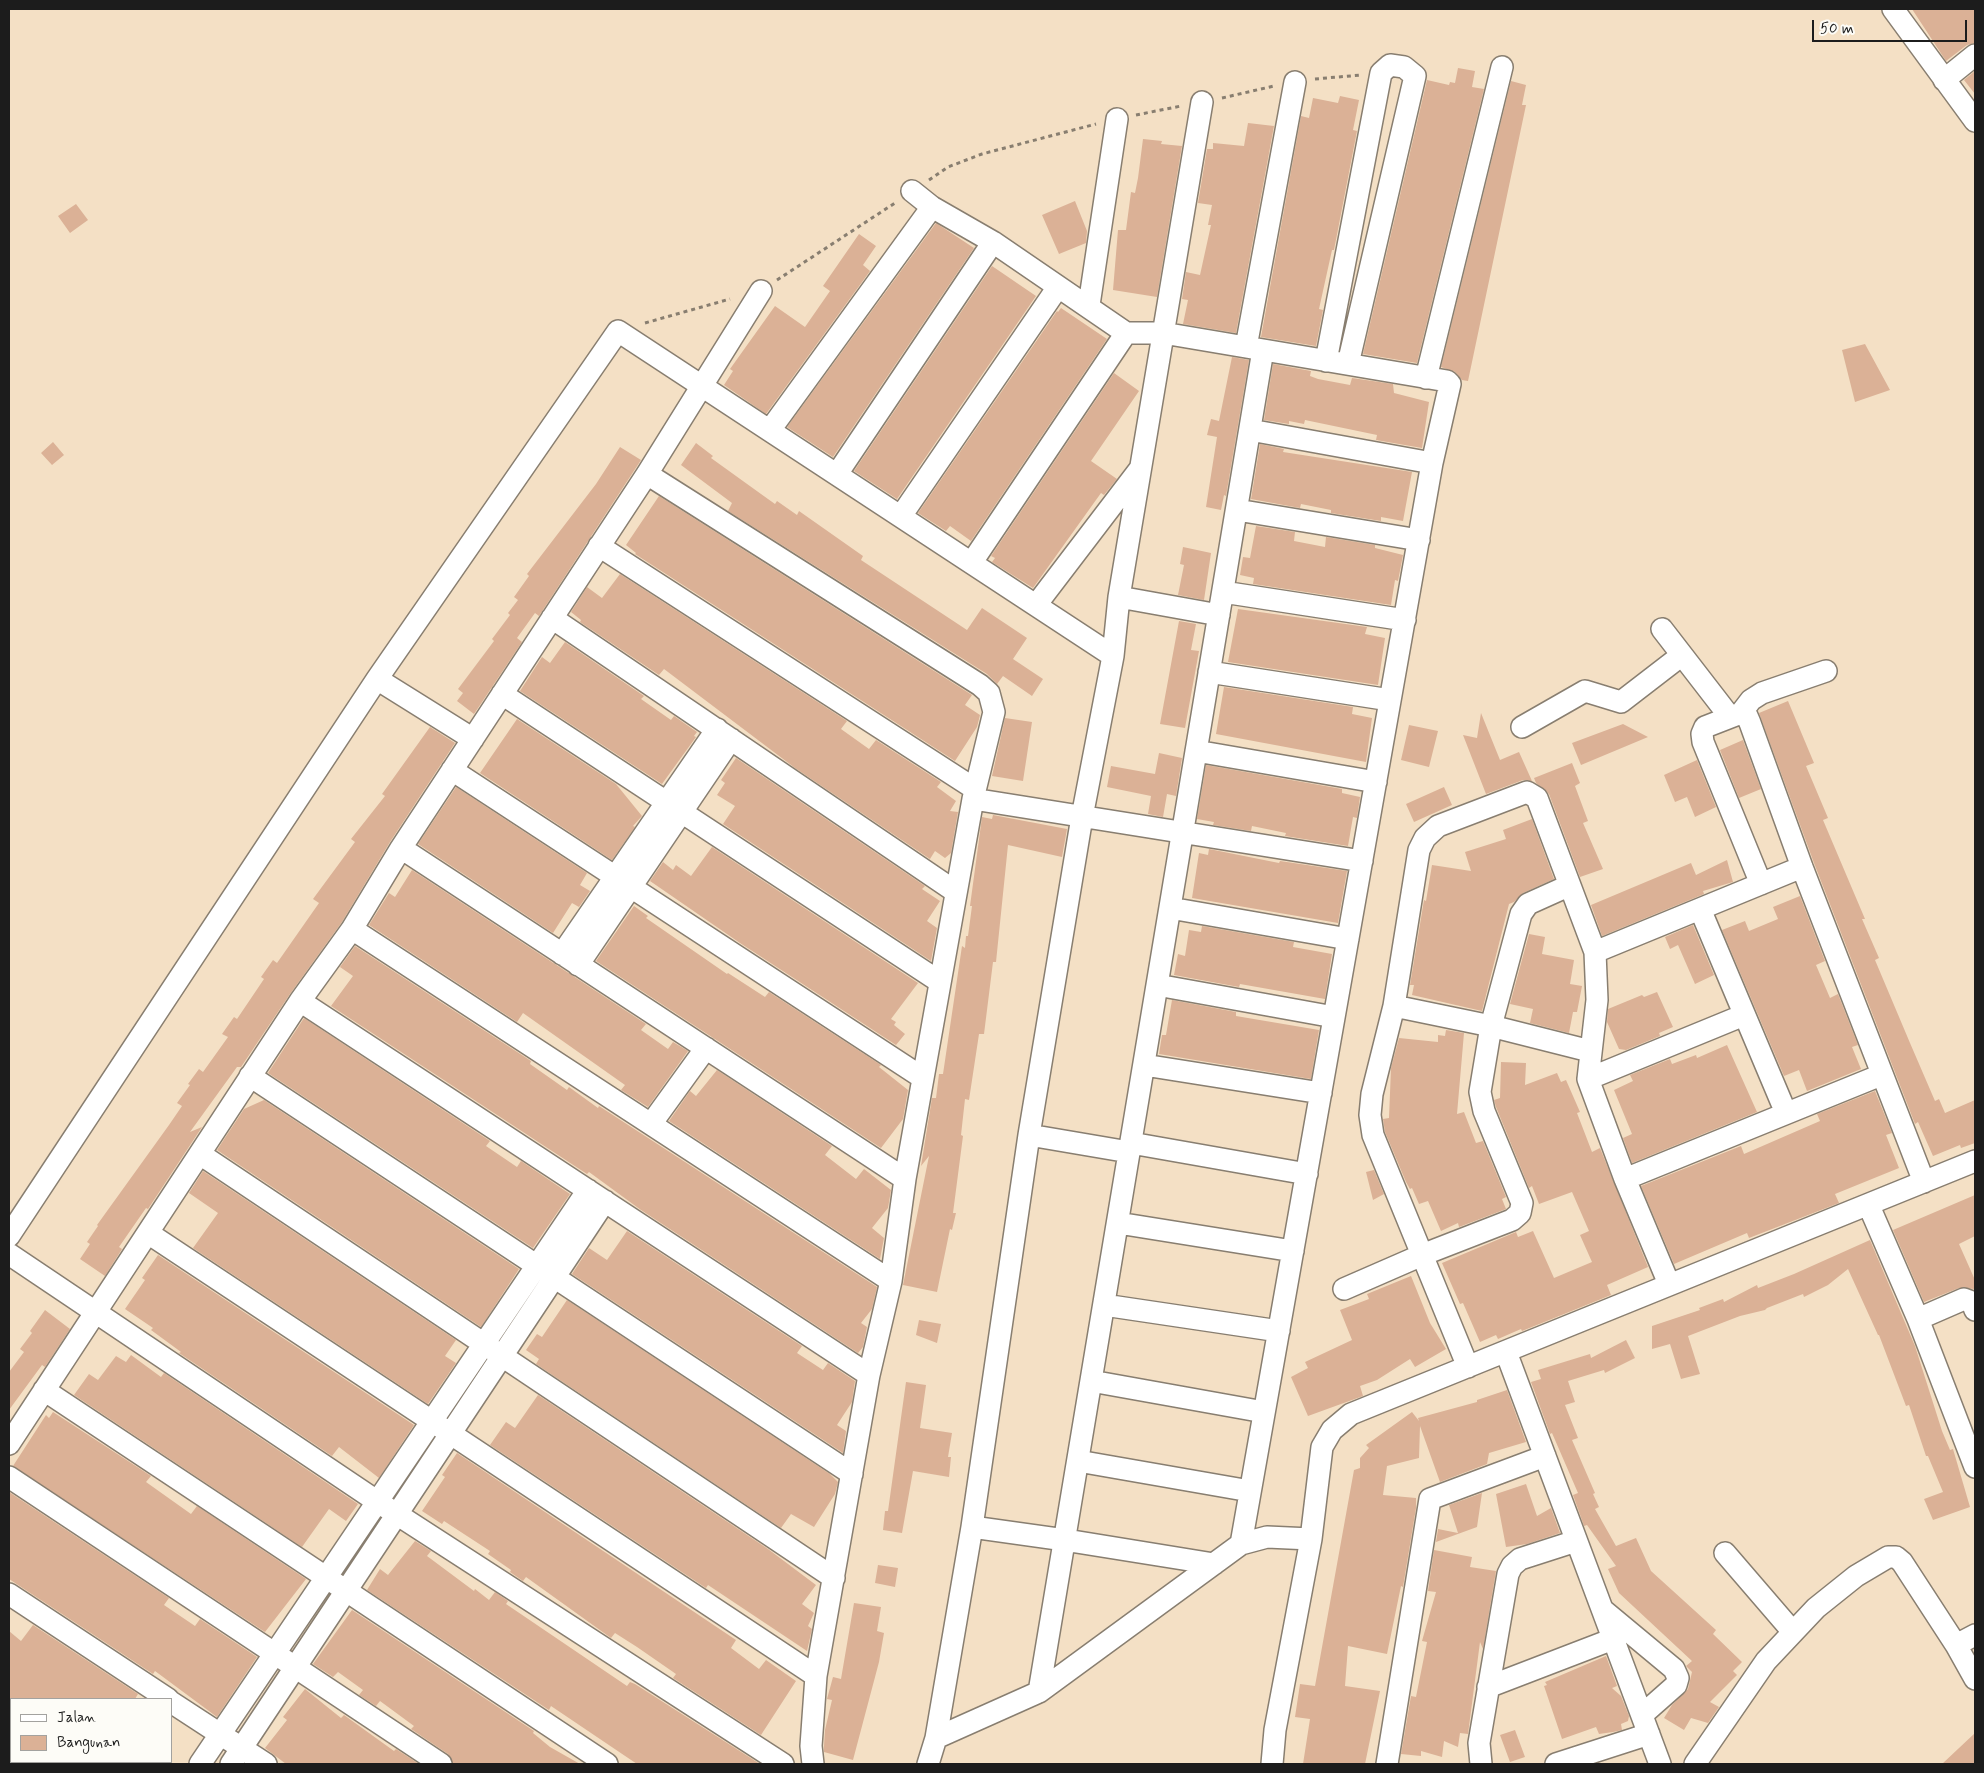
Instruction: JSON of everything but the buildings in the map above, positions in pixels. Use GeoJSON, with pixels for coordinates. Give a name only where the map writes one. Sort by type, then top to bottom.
{"type":"FeatureCollection","features":[{"type":"Feature","properties":{"kind":"street"},"geometry":{"type":"LineString","coordinates":[[1893,9],[1975,120]]}},
{"type":"Feature","properties":{"kind":"street"},"geometry":{"type":"LineString","coordinates":[[1944,80],[1975,55]]}},
{"type":"Feature","properties":{"kind":"street"},"geometry":{"type":"LineString","coordinates":[[1326,361],[1381,73],[1390,65],[1404,67],[1415,76],[1348,364]]}},
{"type":"Feature","properties":{"kind":"street"},"geometry":{"type":"LineString","coordinates":[[1426,378],[1502,67]]}},
{"type":"Feature","properties":{"kind":"street"},"geometry":{"type":"LineString","coordinates":[[1039,1692],[1250,430],[1255,349],[1295,82]]}},
{"type":"Feature","properties":{"kind":"street"},"geometry":{"type":"LineString","coordinates":[[928,1764],[936,1738],[972,1527],[1028,1135],[1082,817],[1113,656],[1119,597],[1202,102]]}},
{"type":"Feature","properties":{"kind":"street"},"geometry":{"type":"LineString","coordinates":[[1089,305],[1117,118]]}},
{"type":"Feature","properties":{"kind":"street"},"geometry":{"type":"LineString","coordinates":[[912,191],[932,208],[993,242],[1058,288],[1089,305],[1126,333],[1163,333],[1447,381],[1450,384],[1432,463],[1241,1544]]}},
{"type":"Feature","properties":{"kind":"street"},"geometry":{"type":"LineString","coordinates":[[770,430],[932,208]]}},
{"type":"Feature","properties":{"kind":"street"},"geometry":{"type":"LineString","coordinates":[[838,474],[993,242]]}},
{"type":"Feature","properties":{"kind":"street"},"geometry":{"type":"LineString","coordinates":[[901,516],[1058,288]]}},
{"type":"Feature","properties":{"kind":"street"},"geometry":{"type":"LineString","coordinates":[[9,1444],[250,1076],[300,1001],[352,929],[401,848],[647,474],[760,291]]}},
{"type":"Feature","properties":{"kind":"street"},"geometry":{"type":"LineString","coordinates":[[9,1236],[377,679],[618,331],[1113,656]]}},
{"type":"Feature","properties":{"kind":"street"},"geometry":{"type":"LineString","coordinates":[[972,562],[1126,333]]}},
{"type":"Feature","properties":{"kind":"street"},"geometry":{"type":"LineString","coordinates":[[1250,430],[1432,463]]}},
{"type":"Feature","properties":{"kind":"street"},"geometry":{"type":"LineString","coordinates":[[1036,605],[1141,467]]}},
{"type":"Feature","properties":{"kind":"street"},"geometry":{"type":"LineString","coordinates":[[647,474],[980,685],[989,693],[994,712],[974,794],[905,1179],[891,1281],[869,1375],[816,1676],[811,1746],[813,1764]]}},
{"type":"Feature","properties":{"kind":"street"},"geometry":{"type":"LineString","coordinates":[[1236,510],[1419,540]]}},
{"type":"Feature","properties":{"kind":"street"},"geometry":{"type":"LineString","coordinates":[[599,546],[974,794],[1082,817],[1362,862]]}},
{"type":"Feature","properties":{"kind":"street"},"geometry":{"type":"LineString","coordinates":[[1223,592],[1405,620]]}},
{"type":"Feature","properties":{"kind":"street"},"geometry":{"type":"LineString","coordinates":[[1119,597],[1219,615]]}},
{"type":"Feature","properties":{"kind":"street"},"geometry":{"type":"LineString","coordinates":[[552,618],[956,892]]}},
{"type":"Feature","properties":{"kind":"street"},"geometry":{"type":"LineString","coordinates":[[1662,629],[1682,656],[1736,715],[1747,716],[1881,1075],[1924,1182]]}},
{"type":"Feature","properties":{"kind":"street"},"geometry":{"type":"LineString","coordinates":[[1522,727],[1585,692],[1621,702],[1682,656]]}},
{"type":"Feature","properties":{"kind":"street"},"geometry":{"type":"LineString","coordinates":[[1761,884],[1703,742],[1702,734],[1705,727],[1736,715],[1751,700],[1762,693],[1826,671]]}},
{"type":"Feature","properties":{"kind":"street"},"geometry":{"type":"LineString","coordinates":[[1209,672],[1390,700]]}},
{"type":"Feature","properties":{"kind":"street"},"geometry":{"type":"LineString","coordinates":[[377,679],[472,739]]}},
{"type":"Feature","properties":{"kind":"street"},"geometry":{"type":"LineString","coordinates":[[502,694],[940,982]]}},
{"type":"Feature","properties":{"kind":"street"},"geometry":{"type":"LineString","coordinates":[[570,960],[724,734]]}},
{"type":"Feature","properties":{"kind":"street"},"geometry":{"type":"LineString","coordinates":[[1196,751],[1376,782]]}},
{"type":"Feature","properties":{"kind":"street"},"geometry":{"type":"LineString","coordinates":[[452,770],[923,1078]]}},
{"type":"Feature","properties":{"kind":"street"},"geometry":{"type":"LineString","coordinates":[[1468,1367],[1373,1135],[1370,1115],[1372,1094],[1394,1006],[1418,850],[1425,838],[1438,826],[1527,792],[1537,798],[1594,952],[1597,1000],[1588,1080],[1625,1178],[1669,1284]]}},
{"type":"Feature","properties":{"kind":"street"},"geometry":{"type":"LineString","coordinates":[[401,848],[905,1179]]}},
{"type":"Feature","properties":{"kind":"street"},"geometry":{"type":"LineString","coordinates":[[1594,952],[1802,867]]}},
{"type":"Feature","properties":{"kind":"street"},"geometry":{"type":"LineString","coordinates":[[1344,1289],[1422,1255],[1512,1220],[1520,1213],[1522,1203],[1484,1111],[1480,1092],[1491,1026],[1521,914],[1528,904],[1568,886]]}},
{"type":"Feature","properties":{"kind":"street"},"geometry":{"type":"LineString","coordinates":[[1170,908],[1348,939]]}},
{"type":"Feature","properties":{"kind":"street"},"geometry":{"type":"LineString","coordinates":[[1700,909],[1786,1114]]}},
{"type":"Feature","properties":{"kind":"street"},"geometry":{"type":"LineString","coordinates":[[352,929],[891,1281]]}},
{"type":"Feature","properties":{"kind":"street"},"geometry":{"type":"LineString","coordinates":[[1157,985],[1334,1017]]}},
{"type":"Feature","properties":{"kind":"street"},"geometry":{"type":"LineString","coordinates":[[300,1001],[869,1375]]}},
{"type":"Feature","properties":{"kind":"street"},"geometry":{"type":"LineString","coordinates":[[1394,1006],[1491,1026],[1590,1051]]}},
{"type":"Feature","properties":{"kind":"street"},"geometry":{"type":"LineString","coordinates":[[1588,1080],[1744,1015]]}},
{"type":"Feature","properties":{"kind":"street"},"geometry":{"type":"LineString","coordinates":[[651,1124],[706,1048]]}},
{"type":"Feature","properties":{"kind":"street"},"geometry":{"type":"LineString","coordinates":[[1144,1066],[1321,1093]]}},
{"type":"Feature","properties":{"kind":"street"},"geometry":{"type":"LineString","coordinates":[[1625,1178],[1881,1075]]}},
{"type":"Feature","properties":{"kind":"street"},"geometry":{"type":"LineString","coordinates":[[250,1076],[852,1474]]}},
{"type":"Feature","properties":{"kind":"street"},"geometry":{"type":"LineString","coordinates":[[1028,1135],[1130,1147],[1307,1174]]}},
{"type":"Feature","properties":{"kind":"street"},"geometry":{"type":"LineString","coordinates":[[200,1154],[834,1578]]}},
{"type":"Feature","properties":{"kind":"street"},"geometry":{"type":"LineString","coordinates":[[1272,1764],[1275,1730],[1311,1539],[1322,1447],[1332,1430],[1350,1414],[1669,1284],[1868,1206],[1975,1161]]}},
{"type":"Feature","properties":{"kind":"street"},"geometry":{"type":"LineString","coordinates":[[236,1756],[503,1355],[546,1272],[597,1196]]}},
{"type":"Feature","properties":{"kind":"street"},"geometry":{"type":"LineString","coordinates":[[1868,1206],[1918,1318],[1975,1467]]}},
{"type":"Feature","properties":{"kind":"street"},"geometry":{"type":"LineString","coordinates":[[1118,1223],[1293,1252]]}},
{"type":"Feature","properties":{"kind":"street"},"geometry":{"type":"LineString","coordinates":[[148,1232],[816,1676]]}},
{"type":"Feature","properties":{"kind":"street"},"geometry":{"type":"LineString","coordinates":[[9,1254],[378,1502],[783,1764]]}},
{"type":"Feature","properties":{"kind":"street"},"geometry":{"type":"LineString","coordinates":[[200,1764],[485,1343],[546,1272]]}},
{"type":"Feature","properties":{"kind":"street"},"geometry":{"type":"LineString","coordinates":[[1918,1318],[1964,1299],[1972,1302],[1975,1310]]}},
{"type":"Feature","properties":{"kind":"street"},"geometry":{"type":"LineString","coordinates":[[1104,1305],[1279,1331]]}},
{"type":"Feature","properties":{"kind":"street"},"geometry":{"type":"LineString","coordinates":[[1506,1352],[1660,1764]]}},
{"type":"Feature","properties":{"kind":"street"},"geometry":{"type":"LineString","coordinates":[[1091,1381],[1264,1412]]}},
{"type":"Feature","properties":{"kind":"street"},"geometry":{"type":"LineString","coordinates":[[44,1390],[607,1764]]}},
{"type":"Feature","properties":{"kind":"street"},"geometry":{"type":"LineString","coordinates":[[1388,1764],[1430,1500],[1544,1456]]}},
{"type":"Feature","properties":{"kind":"street"},"geometry":{"type":"LineString","coordinates":[[1078,1461],[1250,1490]]}},
{"type":"Feature","properties":{"kind":"street"},"geometry":{"type":"LineString","coordinates":[[9,1476],[441,1764]]}},
{"type":"Feature","properties":{"kind":"street"},"geometry":{"type":"LineString","coordinates":[[972,1527],[1214,1564]]}},
{"type":"Feature","properties":{"kind":"street"},"geometry":{"type":"LineString","coordinates":[[936,1738],[1039,1692],[1241,1544],[1267,1537],[1311,1539]]}},
{"type":"Feature","properties":{"kind":"street"},"geometry":{"type":"LineString","coordinates":[[1481,1764],[1479,1743],[1508,1574],[1512,1566],[1520,1559],[1576,1541]]}},
{"type":"Feature","properties":{"kind":"street"},"geometry":{"type":"LineString","coordinates":[[1725,1553],[1793,1632]]}},
{"type":"Feature","properties":{"kind":"street"},"geometry":{"type":"LineString","coordinates":[[1695,1764],[1766,1660],[1829,1597],[1856,1576],[1888,1557],[1896,1557],[1902,1562],[1956,1645],[1975,1679]]}},
{"type":"Feature","properties":{"kind":"street"},"geometry":{"type":"LineString","coordinates":[[9,1594],[166,1698]]}},
{"type":"Feature","properties":{"kind":"street"},"geometry":{"type":"LineString","coordinates":[[1556,1764],[1645,1725],[1676,1685],[1678,1678],[1674,1669],[1602,1610]]}},
{"type":"Feature","properties":{"kind":"street"},"geometry":{"type":"LineString","coordinates":[[1956,1645],[1975,1635]]}},
{"type":"Feature","properties":{"kind":"street"},"geometry":{"type":"LineString","coordinates":[[1488,1687],[1613,1639]]}},
{"type":"Feature","properties":{"kind":"street"},"geometry":{"type":"LineString","coordinates":[[172,1703],[220,1734],[236,1756],[266,1764]]}},
{"type":"Feature","properties":{"kind":"path"},"geometry":{"type":"LineString","coordinates":[[618,331],[760,291],[948,167],[982,154],[1117,118],[1295,82],[1381,73]]}}]}
